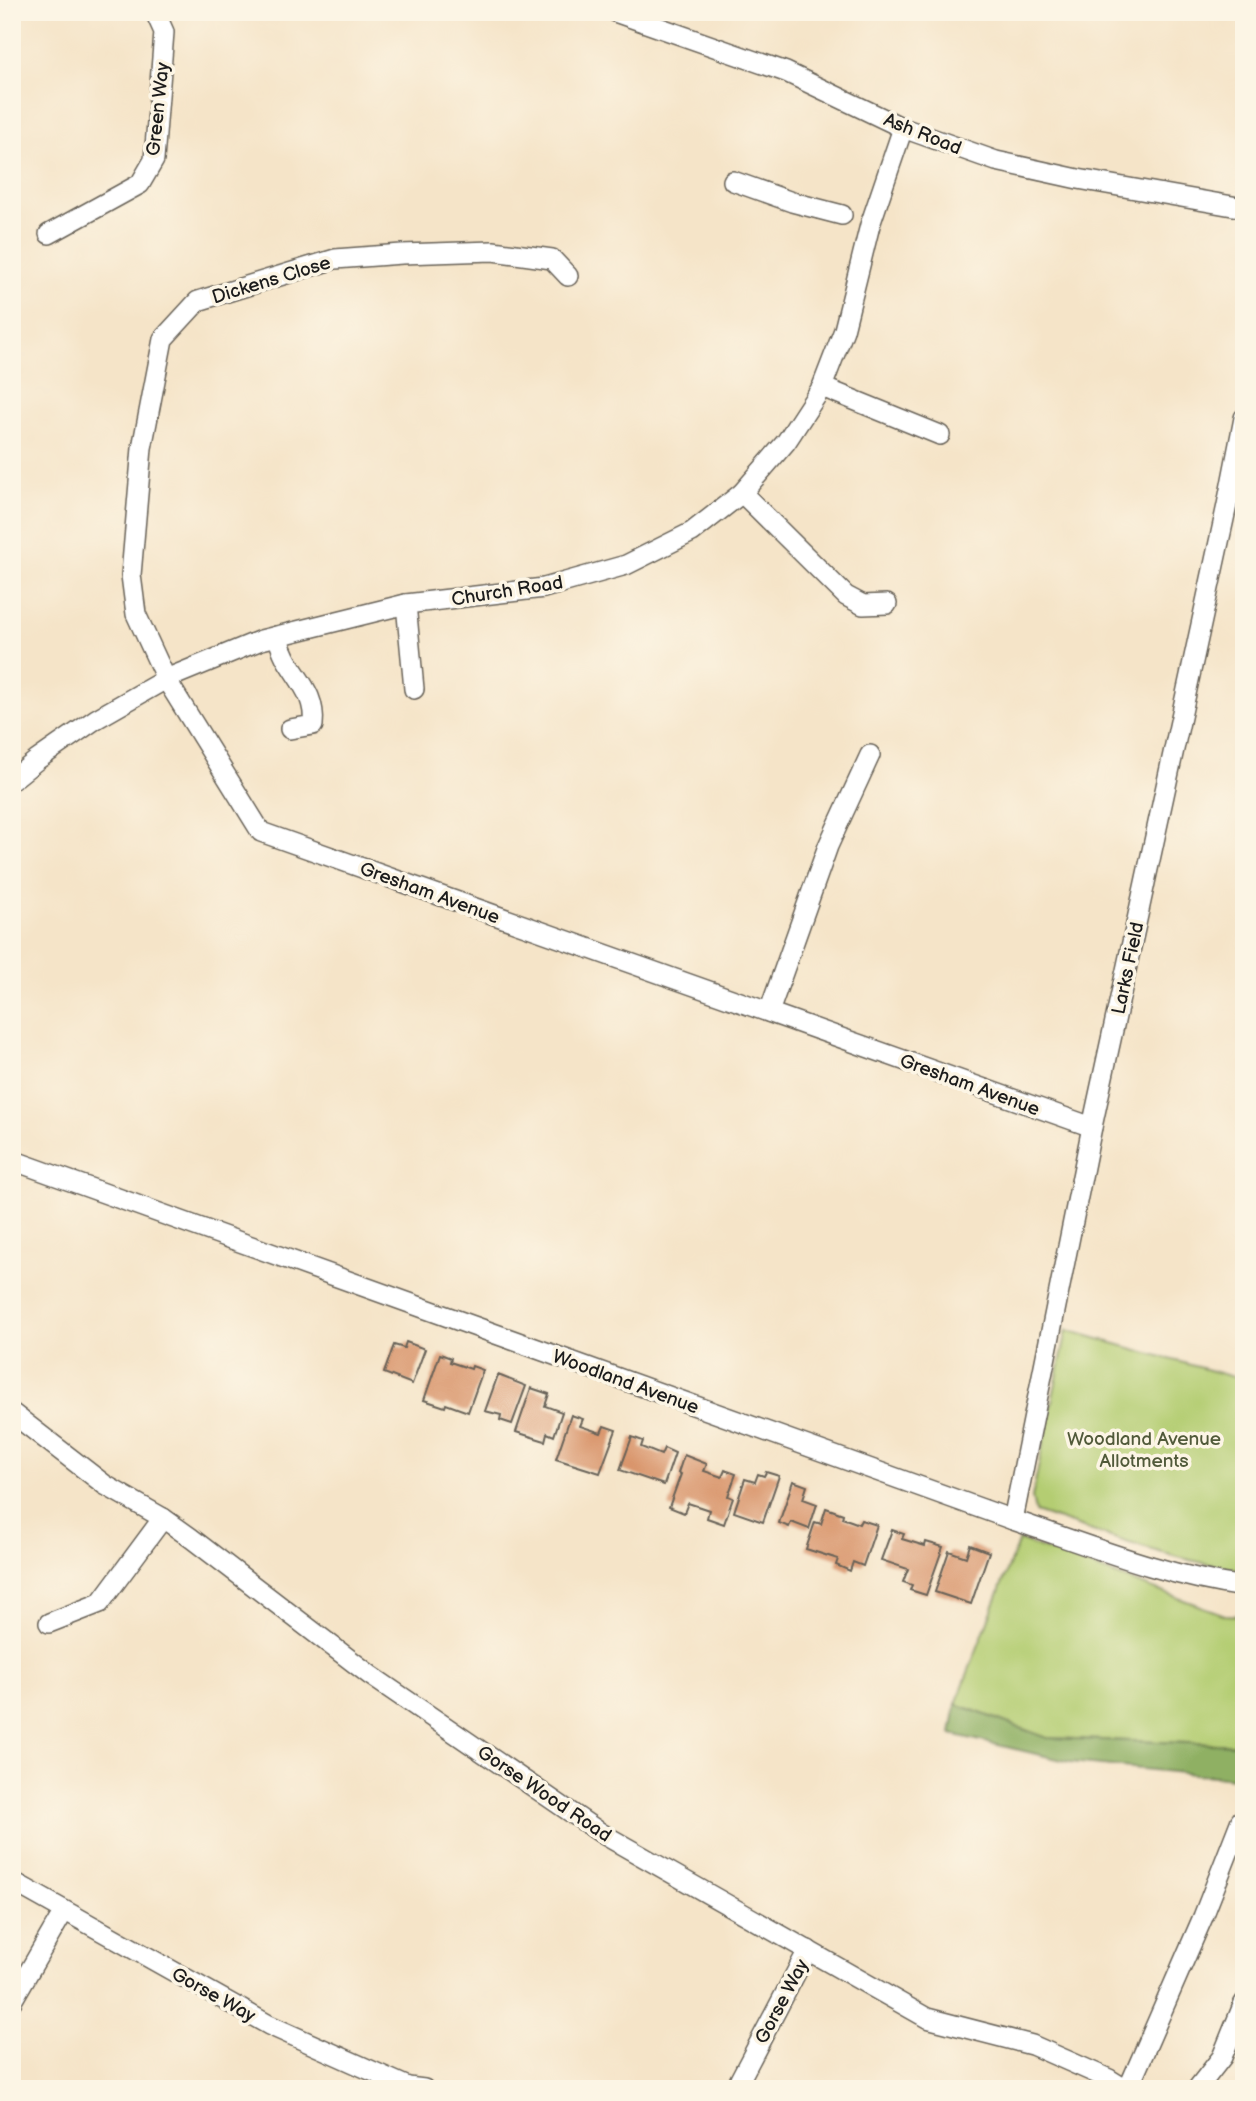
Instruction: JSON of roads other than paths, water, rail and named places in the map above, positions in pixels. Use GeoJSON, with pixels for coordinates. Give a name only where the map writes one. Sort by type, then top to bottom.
{"type":"FeatureCollection","features":[{"type":"Feature","properties":{"kind":"street","name":"Green Way"},"geometry":{"type":"LineString","coordinates":[[49,234],[140,184],[154,160],[164,32],[155,12]]}},
{"type":"Feature","properties":{"kind":"street","name":"Ash Road"},"geometry":{"type":"LineString","coordinates":[[615,12],[658,19],[786,72],[903,128],[996,161],[1079,180],[1244,208]]}},
{"type":"Feature","properties":{"kind":"street","name":"Church Road"},"geometry":{"type":"LineString","coordinates":[[12,780],[96,719],[166,679],[261,640],[406,604],[544,587],[626,565],[692,532],[742,493],[786,442],[822,387],[844,330],[870,225],[903,128]]}},
{"type":"Feature","properties":{"kind":"street"},"geometry":{"type":"LineString","coordinates":[[733,181],[792,202],[842,215]]}},
{"type":"Feature","properties":{"kind":"street","name":"Dickens Close"},"geometry":{"type":"LineString","coordinates":[[166,679],[136,614],[132,563],[142,449],[163,339],[198,301],[335,259],[401,254],[493,251],[552,259],[568,276]]}},
{"type":"Feature","properties":{"kind":"street"},"geometry":{"type":"LineString","coordinates":[[822,387],[940,435]]}},
{"type":"Feature","properties":{"kind":"street","name":"Larks Field"},"geometry":{"type":"LineString","coordinates":[[1013,1520],[1092,1127],[1235,507],[1244,418]]}},
{"type":"Feature","properties":{"kind":"street"},"geometry":{"type":"LineString","coordinates":[[742,493],[846,596],[863,605],[887,604]]}},
{"type":"Feature","properties":{"kind":"street"},"geometry":{"type":"LineString","coordinates":[[406,604],[414,689]]}},
{"type":"Feature","properties":{"kind":"street"},"geometry":{"type":"LineString","coordinates":[[277,636],[287,661],[309,694],[313,706],[313,725],[290,729]]}},
{"type":"Feature","properties":{"kind":"street","name":"Gresham Avenue"},"geometry":{"type":"LineString","coordinates":[[166,679],[261,832],[1092,1127]]}},
{"type":"Feature","properties":{"kind":"street"},"geometry":{"type":"LineString","coordinates":[[769,1012],[828,846],[870,755]]}},
{"type":"Feature","properties":{"kind":"street","name":"Woodland Avenue"},"geometry":{"type":"LineString","coordinates":[[12,1160],[1013,1520],[1152,1566],[1212,1583],[1244,1587]]}},
{"type":"Feature","properties":{"kind":"street","name":"Gorse Wood Road"},"geometry":{"type":"LineString","coordinates":[[12,1413],[105,1485],[163,1518],[191,1538],[370,1675],[601,1833],[927,2018],[1032,2045],[1109,2078],[1127,2089]]}},
{"type":"Feature","properties":{"kind":"street"},"geometry":{"type":"LineString","coordinates":[[49,1623],[100,1603],[163,1518]]}},
{"type":"Feature","properties":{"kind":"street"},"geometry":{"type":"LineString","coordinates":[[1127,2089],[1203,1917],[1241,1820]]}},
{"type":"Feature","properties":{"kind":"street","name":"Gorse Way"},"geometry":{"type":"LineString","coordinates":[[12,1881],[269,2025],[408,2087],[424,2089]]}},
{"type":"Feature","properties":{"kind":"street"},"geometry":{"type":"LineString","coordinates":[[12,2001],[64,1911]]}},
{"type":"Feature","properties":{"kind":"street","name":"Gorse Way"},"geometry":{"type":"LineString","coordinates":[[735,2089],[808,1950]]}},
{"type":"Feature","properties":{"kind":"street"},"geometry":{"type":"LineString","coordinates":[[1197,2089],[1222,2057],[1244,2003]]}},
{"type":"Feature","properties":{"kind":"park label","name":"Woodland Avenue Allotments"},"geometry":{"type":"Point","coordinates":[1144,1449]}}]}
